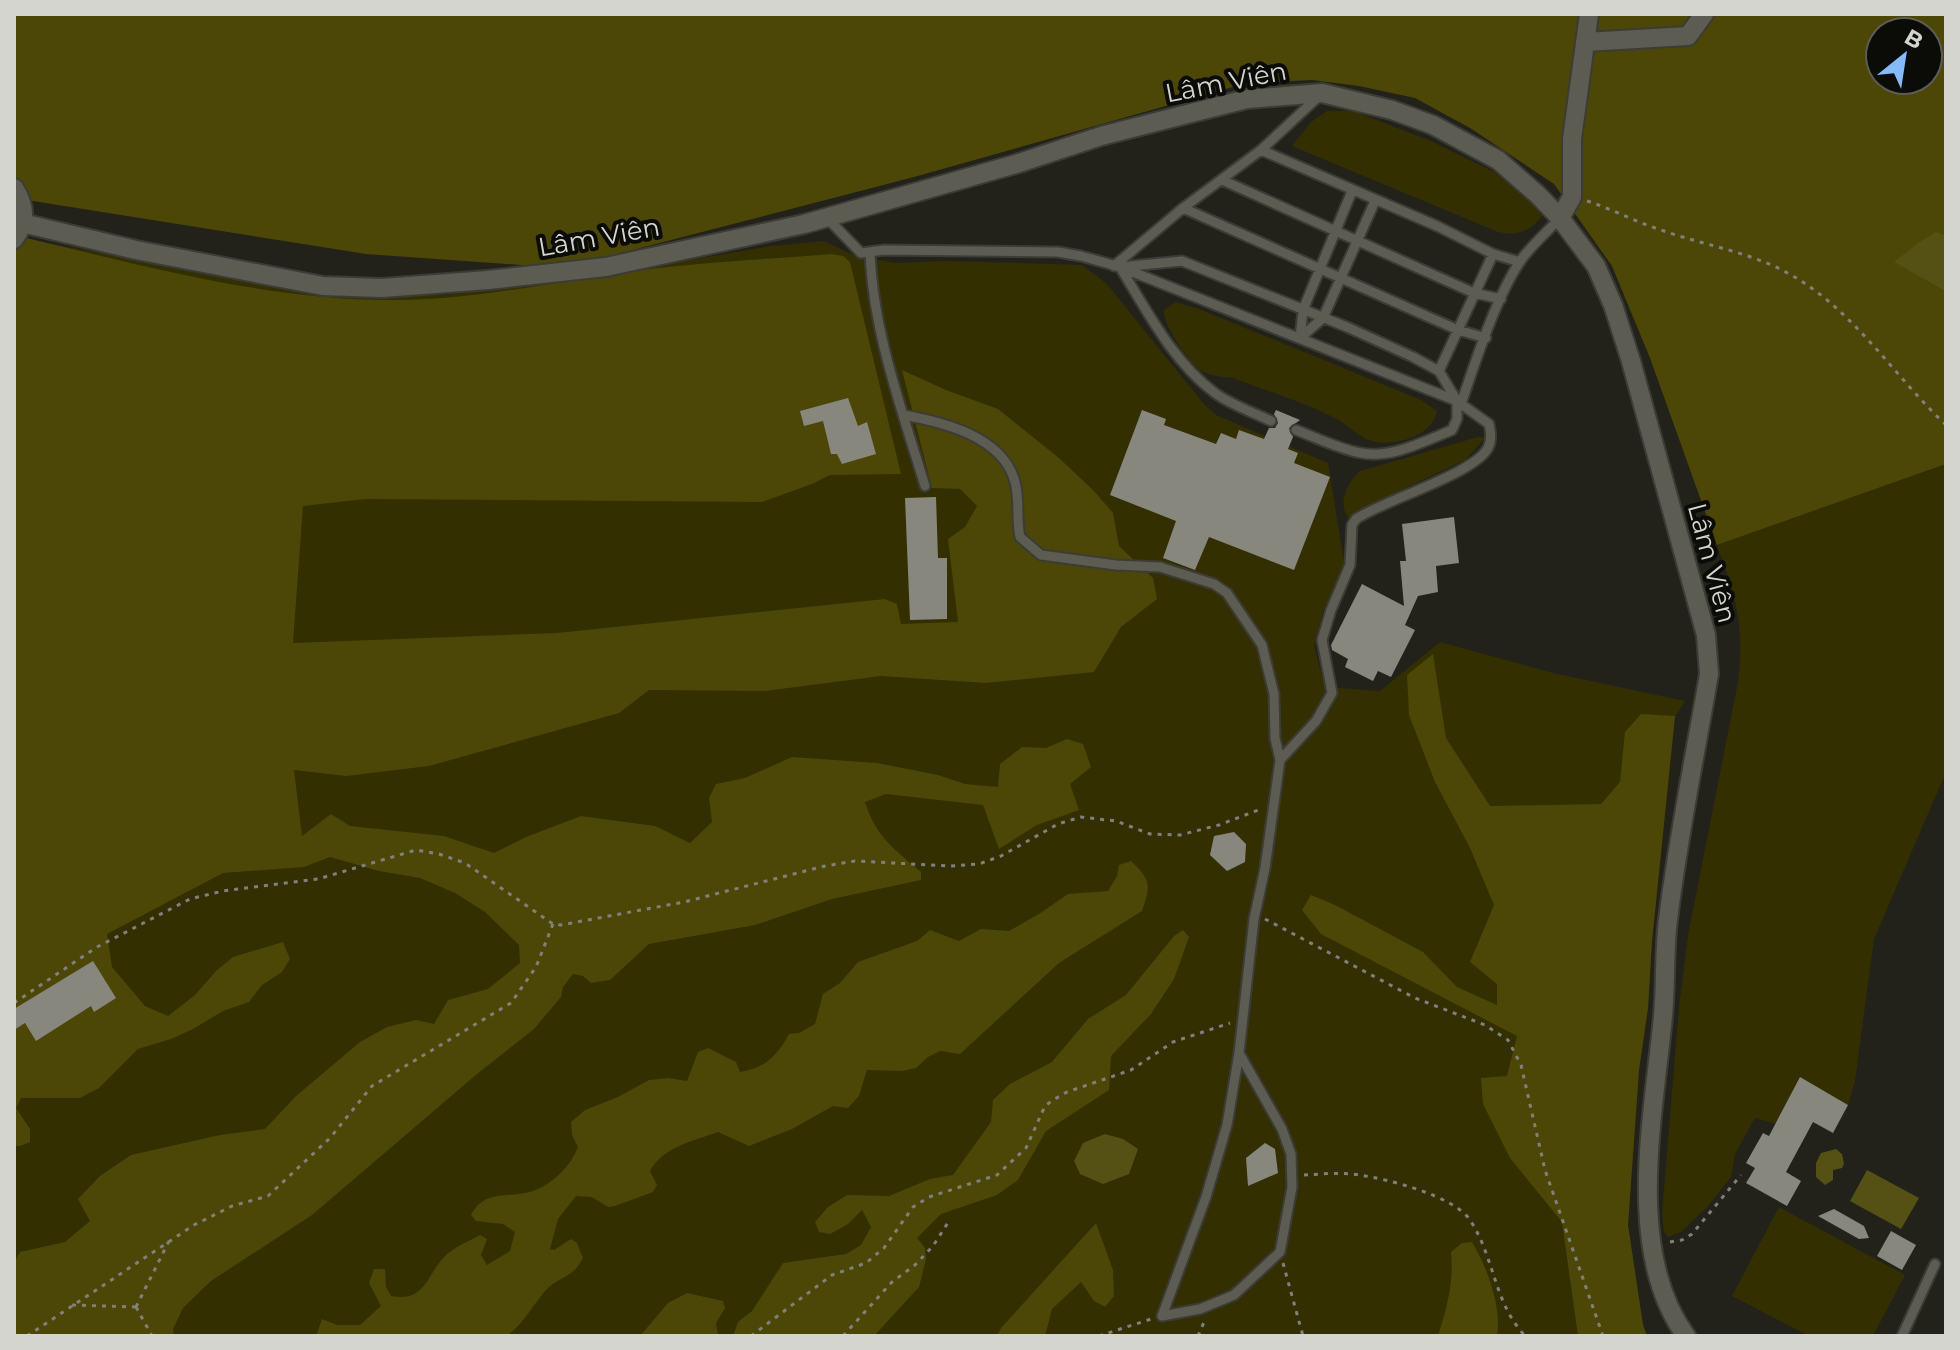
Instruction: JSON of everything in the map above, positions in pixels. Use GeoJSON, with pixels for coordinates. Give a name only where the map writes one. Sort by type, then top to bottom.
{"type":"FeatureCollection","features":[{"type":"Feature","properties":{"kind":"street"},"geometry":{"type":"LineString","coordinates":[[1560,218],[1572,197],[1572,139],[1589,14]]}},
{"type":"Feature","properties":{"kind":"street"},"geometry":{"type":"LineString","coordinates":[[1585,42],[1688,36],[1704,14]]}},
{"type":"Feature","properties":{"kind":"street","name":"Lâm Viên"},"geometry":{"type":"LineString","coordinates":[[14,188],[24,211],[18,231],[323,286],[382,288],[430,286],[606,267],[826,217],[1016,164],[1101,136],[1247,99],[1322,93],[1392,110],[1433,125],[1498,160],[1560,218],[1596,266],[1613,305],[1706,635],[1709,674],[1680,838],[1664,962],[1664,1011],[1647,1198],[1660,1285],[1666,1305],[1686,1336]]}},
{"type":"Feature","properties":{"kind":"lane"},"geometry":{"type":"LineString","coordinates":[[1117,266],[1183,208],[1261,150],[1322,93]]}},
{"type":"Feature","properties":{"kind":"lane"},"geometry":{"type":"LineString","coordinates":[[1261,150],[1437,226],[1493,254],[1520,262]]}},
{"type":"Feature","properties":{"kind":"lane"},"geometry":{"type":"LineString","coordinates":[[1222,180],[1474,293],[1501,299]]}},
{"type":"Feature","properties":{"kind":"lane"},"geometry":{"type":"LineString","coordinates":[[1300,338],[1303,310],[1352,191]]}},
{"type":"Feature","properties":{"kind":"lane"},"geometry":{"type":"LineString","coordinates":[[1300,338],[1323,318],[1375,201]]}},
{"type":"Feature","properties":{"kind":"lane"},"geometry":{"type":"LineString","coordinates":[[1183,208],[1341,280],[1458,330],[1486,338]]}},
{"type":"Feature","properties":{"kind":"lane"},"geometry":{"type":"LineString","coordinates":[[826,217],[861,253],[884,250],[1058,252],[1117,266],[1459,402],[1489,424],[1492,435],[1488,450],[1469,466],[1356,519],[1352,525],[1350,565],[1322,640],[1332,693],[1316,721],[1280,760]]}},
{"type":"Feature","properties":{"kind":"lane"},"geometry":{"type":"LineString","coordinates":[[1296,430],[1360,453],[1378,454],[1417,444],[1452,430],[1459,402],[1501,299],[1520,262],[1560,218]]}},
{"type":"Feature","properties":{"kind":"lane"},"geometry":{"type":"LineString","coordinates":[[870,252],[876,316],[925,486]]}},
{"type":"Feature","properties":{"kind":"lane"},"geometry":{"type":"LineString","coordinates":[[1439,371],[1493,254]]}},
{"type":"Feature","properties":{"kind":"lane"},"geometry":{"type":"LineString","coordinates":[[1117,266],[1182,261],[1413,357],[1439,371],[1459,402]]}},
{"type":"Feature","properties":{"kind":"lane"},"geometry":{"type":"LineString","coordinates":[[1117,266],[1153,322],[1190,371],[1218,395],[1271,421]]}},
{"type":"Feature","properties":{"kind":"lane"},"geometry":{"type":"LineString","coordinates":[[904,415],[938,422],[980,440],[1002,459],[1014,479],[1020,537],[1041,555],[1116,565],[1160,567],[1214,584],[1227,593],[1262,645],[1274,694],[1275,738],[1280,760],[1265,868],[1255,914],[1239,1053],[1227,1125],[1206,1197],[1162,1316]]}},
{"type":"Feature","properties":{"kind":"lane"},"geometry":{"type":"LineString","coordinates":[[1162,1316],[1200,1309],[1234,1295],[1280,1252],[1292,1176],[1291,1154],[1282,1129],[1239,1053]]}},
{"type":"Feature","properties":{"kind":"lane"},"geometry":{"type":"LineString","coordinates":[[1902,1336],[1935,1264]]}},
{"type":"Feature","properties":{"kind":"path"},"geometry":{"type":"LineString","coordinates":[[1572,197],[1661,230],[1754,257],[1795,277],[1866,338],[1916,397],[1946,425]]}},
{"type":"Feature","properties":{"kind":"path"},"geometry":{"type":"LineString","coordinates":[[14,1003],[97,947],[190,899],[223,891],[318,879],[416,850],[465,863],[553,924],[575,924],[684,902],[855,861],[951,866],[979,864],[1001,856],[1058,824],[1081,817],[1116,821],[1150,834],[1180,835],[1219,825],[1272,805]]}},
{"type":"Feature","properties":{"kind":"path"},"geometry":{"type":"LineString","coordinates":[[1255,914],[1415,998],[1485,1025],[1508,1040],[1521,1065],[1545,1170],[1603,1336]]}},
{"type":"Feature","properties":{"kind":"path"},"geometry":{"type":"LineString","coordinates":[[27,1336],[170,1239],[232,1206],[268,1196],[330,1138],[372,1086],[511,1003],[536,967],[553,924]]}},
{"type":"Feature","properties":{"kind":"path"},"geometry":{"type":"LineString","coordinates":[[751,1336],[832,1275],[866,1263],[884,1248],[913,1207],[929,1197],[997,1175],[1026,1148],[1045,1106],[1053,1100],[1067,1092],[1131,1070],[1173,1042],[1241,1019]]}},
{"type":"Feature","properties":{"kind":"path"},"geometry":{"type":"LineString","coordinates":[[1292,1176],[1357,1174],[1439,1198],[1461,1208],[1488,1258],[1500,1298],[1514,1324],[1525,1336]]}},
{"type":"Feature","properties":{"kind":"path"},"geometry":{"type":"LineString","coordinates":[[1652,1242],[1672,1242],[1692,1234],[1741,1175]]}},
{"type":"Feature","properties":{"kind":"path"},"geometry":{"type":"LineString","coordinates":[[843,1336],[892,1282],[915,1265],[933,1246],[949,1221]]}},
{"type":"Feature","properties":{"kind":"path"},"geometry":{"type":"LineString","coordinates":[[136,1307],[170,1239]]}},
{"type":"Feature","properties":{"kind":"path"},"geometry":{"type":"LineString","coordinates":[[1280,1252],[1303,1336]]}},
{"type":"Feature","properties":{"kind":"path"},"geometry":{"type":"LineString","coordinates":[[72,1305],[136,1307]]}},
{"type":"Feature","properties":{"kind":"path"},"geometry":{"type":"LineString","coordinates":[[136,1307],[152,1336]]}},
{"type":"Feature","properties":{"kind":"path"},"geometry":{"type":"LineString","coordinates":[[1099,1336],[1162,1316]]}},
{"type":"Feature","properties":{"kind":"shaded area"},"geometry":{"type":"Polygon","coordinates":[[[14,14],[1946,14],[1946,236],[1936,233],[1895,262],[1946,292],[1946,464],[1717,545],[1650,358],[1612,266],[1554,184],[1470,128],[1415,98],[1312,80],[1247,83],[914,177],[563,268],[366,254],[14,198],[14,14]]]}},
{"type":"Feature","properties":{"kind":"shaded area"},"geometry":{"type":"Polygon","coordinates":[[[1327,111],[1353,111],[1431,141],[1492,171],[1525,194],[1542,216],[1522,232],[1498,232],[1292,146],[1311,122],[1327,111]]]}},
{"type":"Feature","properties":{"kind":"shaded area"},"geometry":{"type":"Polygon","coordinates":[[[1936,232],[1946,236],[1946,292],[1894,262],[1936,232]]]}},
{"type":"Feature","properties":{"kind":"shaded area"},"geometry":{"type":"Polygon","coordinates":[[[14,235],[206,280],[353,299],[456,297],[694,264],[831,254],[843,256],[850,262],[901,474],[830,475],[762,502],[365,499],[303,506],[293,643],[557,633],[885,599],[897,604],[901,624],[958,622],[948,539],[965,527],[977,506],[960,489],[932,488],[902,370],[998,409],[1059,458],[1113,513],[1119,546],[1153,578],[1157,599],[1121,627],[1094,672],[986,683],[881,676],[765,691],[649,690],[619,713],[429,766],[346,776],[294,770],[302,836],[331,814],[350,826],[444,836],[494,853],[581,816],[655,826],[690,843],[712,822],[709,798],[716,784],[745,778],[792,757],[877,763],[938,775],[965,784],[998,787],[1000,764],[1022,747],[1046,748],[1067,739],[1083,744],[1091,767],[1070,784],[1079,810],[1037,825],[999,849],[983,805],[886,794],[865,802],[880,833],[921,872],[921,880],[832,899],[755,925],[649,944],[610,980],[591,983],[583,976],[573,974],[563,987],[561,997],[534,1029],[312,1215],[211,1281],[183,1308],[173,1329],[174,1336],[14,1336],[14,1263],[20,1252],[65,1242],[90,1221],[78,1199],[100,1176],[131,1155],[220,1135],[265,1129],[296,1096],[360,1042],[387,1027],[416,1020],[434,1024],[448,1000],[488,989],[520,963],[519,945],[485,912],[455,893],[420,878],[379,871],[330,857],[304,867],[223,873],[107,934],[112,967],[145,1006],[168,1016],[195,995],[233,957],[283,942],[290,959],[282,972],[262,985],[249,1002],[223,1011],[171,1039],[138,1049],[99,1088],[80,1098],[21,1098],[16,1108],[30,1129],[30,1142],[14,1146],[14,235]]]}},
{"type":"Feature","properties":{"kind":"shaded area"},"geometry":{"type":"Polygon","coordinates":[[[14,237],[222,275],[368,294],[446,295],[649,267],[771,246],[824,241],[853,255],[895,263],[946,261],[1082,265],[1106,283],[1216,415],[1328,463],[1345,568],[1323,611],[1314,646],[1325,687],[1380,691],[1440,642],[1553,673],[1685,701],[1675,717],[1648,1008],[1639,1070],[1628,1225],[1647,1336],[14,1336],[14,237]]]}},
{"type":"Feature","properties":{"kind":"shaded area"},"geometry":{"type":"Polygon","coordinates":[[[1176,302],[1421,400],[1437,411],[1434,420],[1422,433],[1413,437],[1395,442],[1376,442],[1309,406],[1233,378],[1203,372],[1186,356],[1167,324],[1164,310],[1176,302]]]}},
{"type":"Feature","properties":{"kind":"shaded area"},"geometry":{"type":"Polygon","coordinates":[[[1478,437],[1485,438],[1465,460],[1363,508],[1350,520],[1346,514],[1345,494],[1360,471],[1478,437]]]}},
{"type":"Feature","properties":{"kind":"shaded area"},"geometry":{"type":"Polygon","coordinates":[[[1946,464],[1946,772],[1874,939],[1855,1081],[1848,1105],[1800,1078],[1776,1124],[1755,1118],[1735,1154],[1731,1177],[1707,1207],[1681,1232],[1668,1237],[1664,1232],[1662,1214],[1688,935],[1740,662],[1737,612],[1717,545],[1946,464]]]}},
{"type":"Feature","properties":{"kind":"shaded area"},"geometry":{"type":"Polygon","coordinates":[[[1433,654],[1446,738],[1490,806],[1601,804],[1620,782],[1625,732],[1641,714],[1675,716],[1648,1008],[1639,1070],[1628,1225],[1647,1336],[1578,1336],[1562,1222],[1510,1158],[1483,1104],[1481,1078],[1507,1076],[1517,1036],[1321,934],[1302,910],[1311,895],[1335,905],[1423,952],[1457,987],[1497,1005],[1497,984],[1470,962],[1494,905],[1470,848],[1435,782],[1409,715],[1407,675],[1433,654]]]}},
{"type":"Feature","properties":{"kind":"shaded area"},"geometry":{"type":"Polygon","coordinates":[[[1131,861],[1146,878],[1147,895],[1142,911],[1059,963],[960,1054],[940,1051],[916,1068],[902,1071],[867,1070],[859,1096],[848,1108],[833,1106],[792,1129],[749,1146],[718,1132],[671,1150],[650,1171],[657,1185],[653,1192],[608,1207],[592,1197],[576,1196],[558,1219],[550,1249],[554,1250],[571,1239],[577,1243],[583,1258],[570,1274],[545,1291],[523,1321],[507,1336],[316,1336],[322,1319],[337,1325],[360,1325],[381,1306],[369,1283],[374,1269],[385,1269],[386,1287],[391,1296],[403,1297],[419,1291],[447,1254],[480,1235],[487,1239],[481,1255],[487,1265],[510,1251],[515,1232],[503,1224],[476,1221],[471,1215],[483,1201],[533,1191],[560,1174],[578,1147],[572,1135],[571,1122],[585,1110],[649,1080],[668,1078],[687,1081],[698,1052],[708,1048],[736,1062],[740,1072],[757,1067],[775,1055],[789,1034],[799,1033],[815,1024],[823,994],[840,983],[858,962],[917,941],[930,930],[959,941],[981,929],[1009,931],[1068,894],[1108,891],[1117,876],[1119,865],[1131,861]]]}},
{"type":"Feature","properties":{"kind":"shaded area"},"geometry":{"type":"Polygon","coordinates":[[[1183,930],[1189,937],[1174,979],[1151,1014],[1111,1056],[1109,1090],[1046,1131],[1018,1180],[997,1195],[941,1214],[917,1238],[925,1248],[926,1259],[919,1287],[874,1336],[733,1336],[738,1322],[752,1311],[783,1263],[846,1254],[861,1245],[871,1227],[862,1210],[848,1224],[830,1234],[819,1232],[815,1222],[828,1207],[847,1195],[889,1196],[930,1179],[953,1175],[991,1122],[993,1100],[1010,1084],[1052,1062],[1088,1019],[1126,995],[1174,936],[1183,930]]]}},
{"type":"Feature","properties":{"kind":"shaded area"},"geometry":{"type":"Polygon","coordinates":[[[1105,1134],[1123,1139],[1138,1149],[1129,1174],[1103,1184],[1080,1174],[1074,1161],[1083,1143],[1105,1134]]]}},
{"type":"Feature","properties":{"kind":"shaded area"},"geometry":{"type":"Polygon","coordinates":[[[1836,1149],[1842,1154],[1844,1164],[1842,1168],[1833,1170],[1833,1180],[1825,1185],[1816,1177],[1816,1163],[1821,1153],[1836,1149]]]}},
{"type":"Feature","properties":{"kind":"shaded area"},"geometry":{"type":"Polygon","coordinates":[[[1867,1170],[1919,1198],[1901,1229],[1850,1201],[1867,1170]]]}},
{"type":"Feature","properties":{"kind":"shaded area"},"geometry":{"type":"Polygon","coordinates":[[[1779,1207],[1905,1275],[1873,1336],[1809,1336],[1732,1296],[1779,1207]]]}},
{"type":"Feature","properties":{"kind":"shaded area"},"geometry":{"type":"Polygon","coordinates":[[[1096,1223],[1113,1270],[1114,1296],[1105,1307],[1094,1301],[1081,1282],[1052,1309],[1045,1336],[997,1336],[1001,1328],[1096,1223]]]}},
{"type":"Feature","properties":{"kind":"shaded area"},"geometry":{"type":"Polygon","coordinates":[[[1472,1242],[1492,1288],[1497,1336],[1438,1336],[1449,1294],[1451,1252],[1462,1243],[1472,1242]]]}},
{"type":"Feature","properties":{"kind":"shaded area"},"geometry":{"type":"Polygon","coordinates":[[[687,1293],[723,1301],[725,1308],[716,1323],[718,1336],[640,1336],[668,1303],[687,1293]]]}},
{"type":"Feature","properties":{"kind":"building"},"geometry":{"type":"Polygon","coordinates":[[[848,398],[858,426],[867,422],[876,454],[842,464],[837,454],[831,454],[823,421],[804,426],[800,411],[848,398]]]}},
{"type":"Feature","properties":{"kind":"building"},"geometry":{"type":"Polygon","coordinates":[[[1142,410],[1166,419],[1164,425],[1216,444],[1221,433],[1236,439],[1239,430],[1264,439],[1269,428],[1275,428],[1278,423],[1274,414],[1276,410],[1300,420],[1289,428],[1293,437],[1288,449],[1298,453],[1294,463],[1330,477],[1294,570],[1209,537],[1195,570],[1163,558],[1176,521],[1110,495],[1142,410]]]}},
{"type":"Feature","properties":{"kind":"building"},"geometry":{"type":"Polygon","coordinates":[[[936,497],[938,558],[947,558],[947,619],[910,620],[905,498],[936,497]]]}},
{"type":"Feature","properties":{"kind":"building"},"geometry":{"type":"Polygon","coordinates":[[[1454,517],[1459,563],[1436,566],[1438,592],[1418,596],[1405,625],[1415,630],[1391,677],[1378,671],[1373,681],[1345,667],[1348,659],[1332,650],[1331,645],[1362,584],[1404,606],[1400,561],[1406,561],[1402,524],[1454,517]]]}},
{"type":"Feature","properties":{"kind":"building"},"geometry":{"type":"Polygon","coordinates":[[[1234,832],[1246,844],[1245,862],[1227,871],[1210,855],[1214,836],[1234,832]]]}},
{"type":"Feature","properties":{"kind":"building"},"geometry":{"type":"Polygon","coordinates":[[[93,961],[116,998],[94,1012],[91,1006],[36,1041],[25,1023],[14,1030],[14,1009],[93,961]]]}},
{"type":"Feature","properties":{"kind":"building"},"geometry":{"type":"Polygon","coordinates":[[[1800,1077],[1848,1105],[1833,1133],[1813,1122],[1786,1172],[1801,1181],[1787,1206],[1746,1183],[1755,1168],[1746,1163],[1763,1133],[1769,1136],[1800,1077]]]}},
{"type":"Feature","properties":{"kind":"building"},"geometry":{"type":"Polygon","coordinates":[[[1265,1143],[1275,1149],[1278,1173],[1248,1186],[1246,1158],[1265,1143]]]}},
{"type":"Feature","properties":{"kind":"building"},"geometry":{"type":"Polygon","coordinates":[[[1834,1209],[1864,1226],[1869,1238],[1859,1239],[1818,1216],[1834,1209]]]}},
{"type":"Feature","properties":{"kind":"building"},"geometry":{"type":"Polygon","coordinates":[[[1891,1231],[1916,1245],[1902,1270],[1877,1256],[1891,1231]]]}}]}
